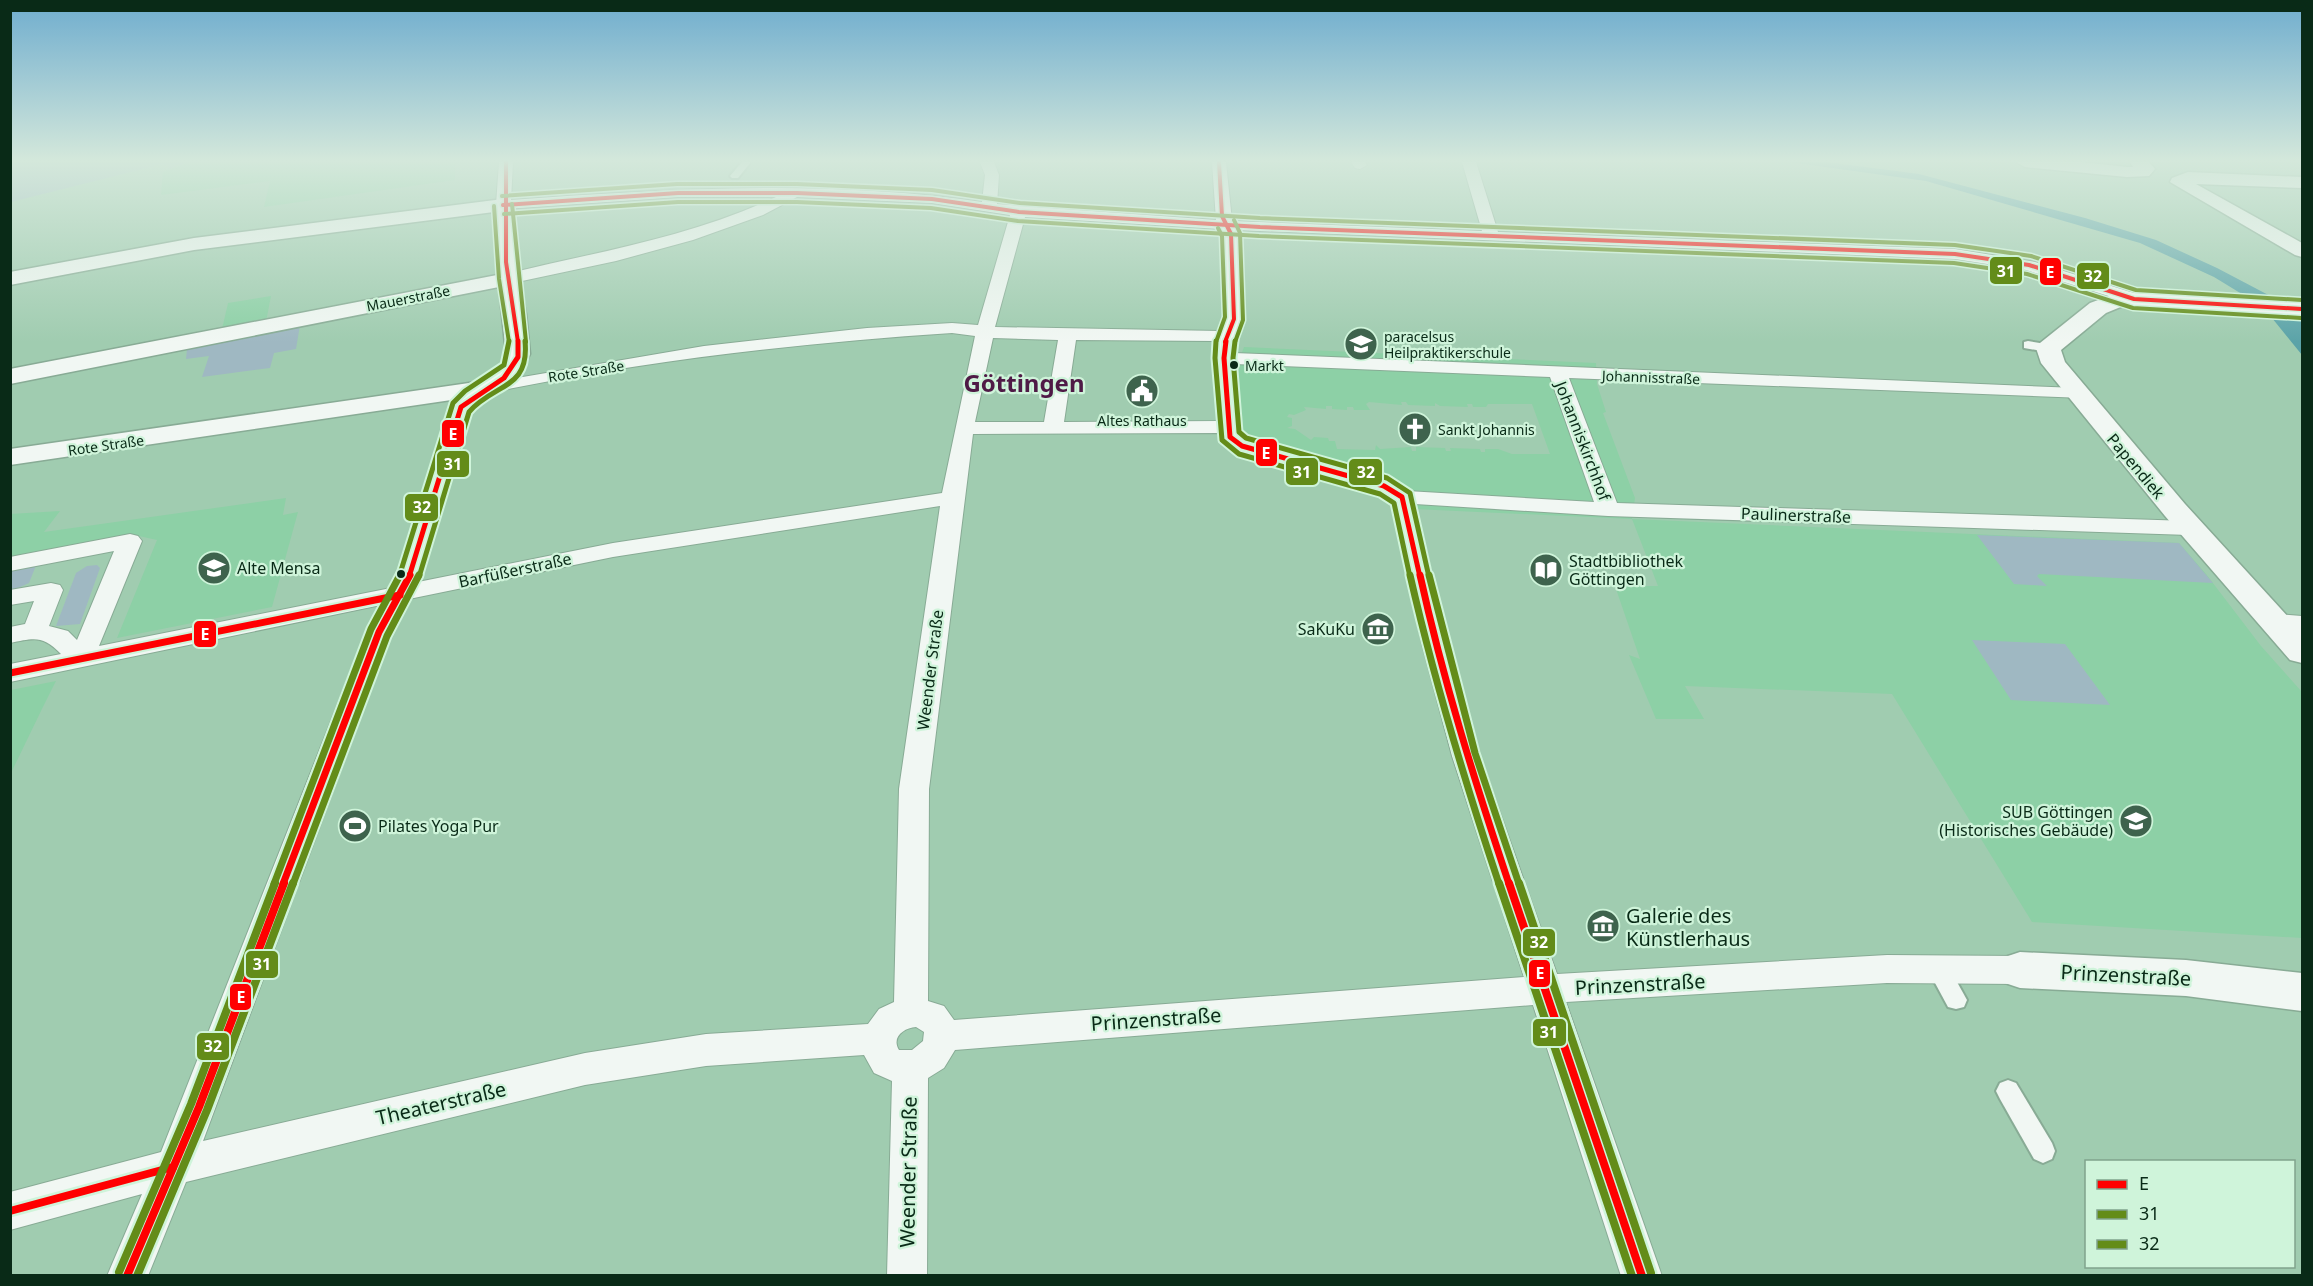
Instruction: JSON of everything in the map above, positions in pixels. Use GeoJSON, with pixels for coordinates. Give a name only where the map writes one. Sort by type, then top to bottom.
{"type":"FeatureCollection","features":[{"type":"Feature","properties":{"kind":"street"},"geometry":{"type":"LineString","coordinates":[[10,279],[143,251],[227,237],[356,222]]}},
{"type":"Feature","properties":{"kind":"street"},"geometry":{"type":"LineString","coordinates":[[127,1275],[199,1107],[379,632],[411,573],[460,407],[483,389],[510,373],[518,354],[515,314],[507,279],[504,222]]}},
{"type":"Feature","properties":{"kind":"street","name":"Mauerstraße"},"geometry":{"type":"LineString","coordinates":[[10,377],[507,279],[682,239],[731,222]]}},
{"type":"Feature","properties":{"kind":"street","name":"Weender Straße"},"geometry":{"type":"LineString","coordinates":[[911,1012],[914,789],[952,498],[986,332],[1016,222]]}},
{"type":"Feature","properties":{"kind":"street"},"geometry":{"type":"LineString","coordinates":[[1192,222],[1492,237],[1971,255],[2029,265],[2133,299]]}},
{"type":"Feature","properties":{"kind":"street"},"geometry":{"type":"LineString","coordinates":[[1487,222],[1492,237]]}},
{"type":"Feature","properties":{"kind":"street"},"geometry":{"type":"LineString","coordinates":[[2248,222],[2302,251]]}},
{"type":"Feature","properties":{"kind":"street"},"geometry":{"type":"LineString","coordinates":[[965,428],[1053,429],[1093,423],[1227,427],[1224,358],[1226,336],[1234,320],[1232,234],[1226,224]]}},
{"type":"Feature","properties":{"kind":"street","name":"Papendiek"},"geometry":{"type":"LineString","coordinates":[[2295,309],[2133,299],[2115,300],[2038,346],[2189,528],[2289,623],[2302,652]]}},
{"type":"Feature","properties":{"kind":"street","name":"Rote Straße"},"geometry":{"type":"LineString","coordinates":[[10,457],[483,389],[704,352],[920,329],[952,328],[986,332]]}},
{"type":"Feature","properties":{"kind":"street"},"geometry":{"type":"LineString","coordinates":[[986,332],[1226,336]]}},
{"type":"Feature","properties":{"kind":"street"},"geometry":{"type":"LineString","coordinates":[[1053,429],[1068,334]]}},
{"type":"Feature","properties":{"kind":"street","name":"Johannisstraße"},"geometry":{"type":"LineString","coordinates":[[1224,358],[1558,374],[2077,394]]}},
{"type":"Feature","properties":{"kind":"street","name":"Johanniskirchhof"},"geometry":{"type":"LineString","coordinates":[[1558,374],[1608,509]]}},
{"type":"Feature","properties":{"kind":"street","name":"Paulinerstraße"},"geometry":{"type":"LineString","coordinates":[[1227,427],[1230,437],[1242,446],[1384,486],[1403,502],[2189,528]]}},
{"type":"Feature","properties":{"kind":"street","name":"Barfüßerstraße"},"geometry":{"type":"LineString","coordinates":[[10,673],[613,550],[952,498]]}},
{"type":"Feature","properties":{"kind":"street"},"geometry":{"type":"LineString","coordinates":[[1403,502],[1435,644],[1466,756],[1642,1275]]}},
{"type":"Feature","properties":{"kind":"street"},"geometry":{"type":"LineString","coordinates":[[10,564],[130,541]]}},
{"type":"Feature","properties":{"kind":"street"},"geometry":{"type":"LineString","coordinates":[[130,541],[81,660],[59,637],[22,632],[51,590],[59,571],[130,541]]}},
{"type":"Feature","properties":{"kind":"street"},"geometry":{"type":"LineString","coordinates":[[10,598],[51,590]]}},
{"type":"Feature","properties":{"kind":"street","name":"Prinzenstraße"},"geometry":{"type":"LineString","coordinates":[[943,1036],[1544,989],[1887,969],[2020,970],[2186,978],[2302,992]]}},
{"type":"Feature","properties":{"kind":"street"},"geometry":{"type":"LineString","coordinates":[[911,1012],[921,1012],[935,1019],[943,1036],[941,1046],[931,1059],[910,1068],[894,1065],[885,1060],[879,1048],[879,1039],[890,1021],[911,1012]]}},
{"type":"Feature","properties":{"kind":"street","name":"Theaterstraße"},"geometry":{"type":"LineString","coordinates":[[10,1211],[173,1167],[585,1069],[706,1050],[879,1039]]}},
{"type":"Feature","properties":{"kind":"street","name":"Weender Straße"},"geometry":{"type":"LineString","coordinates":[[907,1275],[910,1068]]}},
{"type":"Feature","properties":{"kind":"lane"},"geometry":{"type":"LineString","coordinates":[[1939,970],[1956,1000]]}},
{"type":"Feature","properties":{"kind":"lane"},"geometry":{"type":"LineString","coordinates":[[2008,1091],[2043,1151]]}},
{"type":"Feature","properties":{"kind":"shaded area"},"geometry":{"type":"Polygon","coordinates":[[[271,296],[266,322],[222,329],[228,303],[271,296]]]}},
{"type":"Feature","properties":{"kind":"shaded area"},"geometry":{"type":"Polygon","coordinates":[[[300,325],[296,349],[274,353],[270,368],[202,377],[209,356],[186,359],[187,349],[300,325]]]}},
{"type":"Feature","properties":{"kind":"shaded area"},"geometry":{"type":"Polygon","coordinates":[[[1244,347],[1596,363],[1597,384],[1606,412],[1603,413],[1635,498],[1632,519],[1414,509],[1409,490],[1391,479],[1246,436],[1241,431],[1238,363],[1244,347]],[[1369,402],[1366,404],[1370,410],[1354,410],[1353,407],[1347,407],[1347,410],[1332,409],[1332,406],[1326,406],[1326,409],[1304,407],[1306,410],[1294,415],[1289,414],[1287,417],[1292,418],[1292,426],[1287,428],[1295,429],[1311,440],[1314,437],[1328,438],[1329,441],[1335,441],[1337,449],[1375,450],[1376,445],[1380,449],[1411,447],[1412,451],[1416,451],[1416,447],[1445,448],[1446,451],[1451,451],[1450,448],[1480,449],[1481,452],[1485,452],[1485,449],[1498,449],[1512,454],[1550,454],[1532,404],[1488,404],[1486,407],[1473,407],[1472,404],[1467,404],[1468,407],[1440,406],[1435,403],[1435,406],[1408,405],[1406,402],[1401,402],[1402,405],[1369,402]]]}},
{"type":"Feature","properties":{"kind":"shaded area","name":"Alte Mensa"},"geometry":{"type":"Polygon","coordinates":[[[286,498],[283,515],[298,512],[272,607],[117,638],[157,540],[134,535],[11,558],[10,514],[60,511],[44,532],[286,498]]]}},
{"type":"Feature","properties":{"kind":"shaded area","name":"SUB Göttingen (Historisches Gebäude)"},"geometry":{"type":"Polygon","coordinates":[[[1632,519],[2179,543],[2206,574],[2261,646],[2302,692],[2302,938],[2032,922],[1892,694],[1685,686],[1704,719],[1656,719],[1629,655],[1640,659],[1615,586],[1658,586],[1632,519]]]}},
{"type":"Feature","properties":{"kind":"shaded area"},"geometry":{"type":"Polygon","coordinates":[[[1977,535],[2179,543],[2213,583],[2039,574],[2037,576],[2047,586],[2014,584],[1977,535]]]}},
{"type":"Feature","properties":{"kind":"shaded area"},"geometry":{"type":"Polygon","coordinates":[[[37,563],[29,583],[11,591],[11,568],[37,563]]]}},
{"type":"Feature","properties":{"kind":"shaded area"},"geometry":{"type":"Polygon","coordinates":[[[97,565],[100,568],[80,624],[56,626],[76,573],[87,566],[97,565]]]}},
{"type":"Feature","properties":{"kind":"shaded area"},"geometry":{"type":"Polygon","coordinates":[[[1972,640],[2065,644],[2110,705],[2011,700],[1972,640]]]}},
{"type":"Feature","properties":{"kind":"shaded area"},"geometry":{"type":"Polygon","coordinates":[[[56,681],[41,711],[11,773],[11,690],[56,681]]]}},
{"type":"Feature","properties":{"kind":"water"},"geometry":{"type":"Polygon","coordinates":[[[2068,222],[2098,222],[2156,240],[2276,299],[2302,322],[2302,355],[2272,318],[2250,299],[2214,277],[2140,243],[2068,222]]]}},
{"type":"Feature","properties":{"kind":"transit line","name":"32"},"geometry":{"type":"LineString","coordinates":[[119,1272],[191,1104],[371,629],[403,570],[453,403],[465,391],[500,370],[508,357],[508,323],[499,279],[495,222]]}},
{"type":"Feature","properties":{"kind":"transit line","name":"E"},"geometry":{"type":"LineString","coordinates":[[127,1276],[199,1107],[379,632],[411,573],[461,407],[504,378],[518,357],[518,334],[506,262],[506,222]]}},
{"type":"Feature","properties":{"kind":"transit line","name":"31"},"geometry":{"type":"LineString","coordinates":[[137,1276],[207,1110],[387,636],[419,576],[469,412],[476,404],[516,380],[527,357],[514,222]]}},
{"type":"Feature","properties":{"kind":"transit line","name":"31"},"geometry":{"type":"LineString","coordinates":[[1034,222],[1259,236],[1954,263],[2027,274],[2133,308],[2301,318]]}},
{"type":"Feature","properties":{"kind":"transit line","name":"E"},"geometry":{"type":"LineString","coordinates":[[1180,222],[1955,254],[2029,265],[2134,299],[2302,309]]}},
{"type":"Feature","properties":{"kind":"transit line","name":"E"},"geometry":{"type":"LineString","coordinates":[[1225,222],[1231,234],[1234,319],[1226,336],[1224,358],[1230,437],[1242,446],[1384,486],[1402,497],[1435,644],[1466,756],[1642,1276]]}},
{"type":"Feature","properties":{"kind":"transit line","name":"32"},"geometry":{"type":"LineString","coordinates":[[1235,222],[1240,233],[1243,320],[1235,338],[1233,358],[1239,432],[1246,438],[1387,478],[1410,493],[1444,642],[1475,753],[1651,1273]]}},
{"type":"Feature","properties":{"kind":"transit line","name":"32"},"geometry":{"type":"LineString","coordinates":[[1363,222],[1955,245],[2031,256],[2136,290],[2302,300]]}},
{"type":"Feature","properties":{"kind":"transit line","name":"31"},"geometry":{"type":"LineString","coordinates":[[1218,228],[1222,236],[1225,317],[1217,334],[1215,358],[1222,440],[1239,454],[1380,494],[1394,503],[1426,646],[1457,759],[1632,1276]]}},
{"type":"Feature","properties":{"kind":"transit line","name":"E"},"geometry":{"type":"LineString","coordinates":[[10,673],[400,595]]}},
{"type":"Feature","properties":{"kind":"transit line","name":"E"},"geometry":{"type":"LineString","coordinates":[[10,1211],[173,1167]]}},
{"type":"Feature","properties":{"kind":"place","name":"paracelsus Heilpraktikerschule"},"geometry":{"type":"Point","coordinates":[1361,344]}},
{"type":"Feature","properties":{"kind":"place","name":"Markt"},"geometry":{"type":"Point","coordinates":[1234,365]}},
{"type":"Feature","properties":{"kind":"place","name":"Altes Rathaus"},"geometry":{"type":"Point","coordinates":[1142,391]}},
{"type":"Feature","properties":{"kind":"place","name":"Sankt Johannis"},"geometry":{"type":"Point","coordinates":[1415,429]}},
{"type":"Feature","properties":{"kind":"place","name":"Alte Mensa"},"geometry":{"type":"Point","coordinates":[214,568]}},
{"type":"Feature","properties":{"kind":"place","name":"Stadtbibliothek Göttingen"},"geometry":{"type":"Point","coordinates":[1546,570]}},
{"type":"Feature","properties":{"kind":"place","name":"SaKuKu"},"geometry":{"type":"Point","coordinates":[1378,629]}},
{"type":"Feature","properties":{"kind":"place","name":"SUB Göttingen (Historisches Gebäude)"},"geometry":{"type":"Point","coordinates":[2136,821]}},
{"type":"Feature","properties":{"kind":"place","name":"Pilates Yoga Pur"},"geometry":{"type":"Point","coordinates":[355,826]}},
{"type":"Feature","properties":{"kind":"place","name":"Galerie des Künstlerhaus"},"geometry":{"type":"Point","coordinates":[1603,926]}},
{"type":"Feature","properties":{"kind":"district","name":"Göttingen"},"geometry":{"type":"Point","coordinates":[1024,382]}}]}
